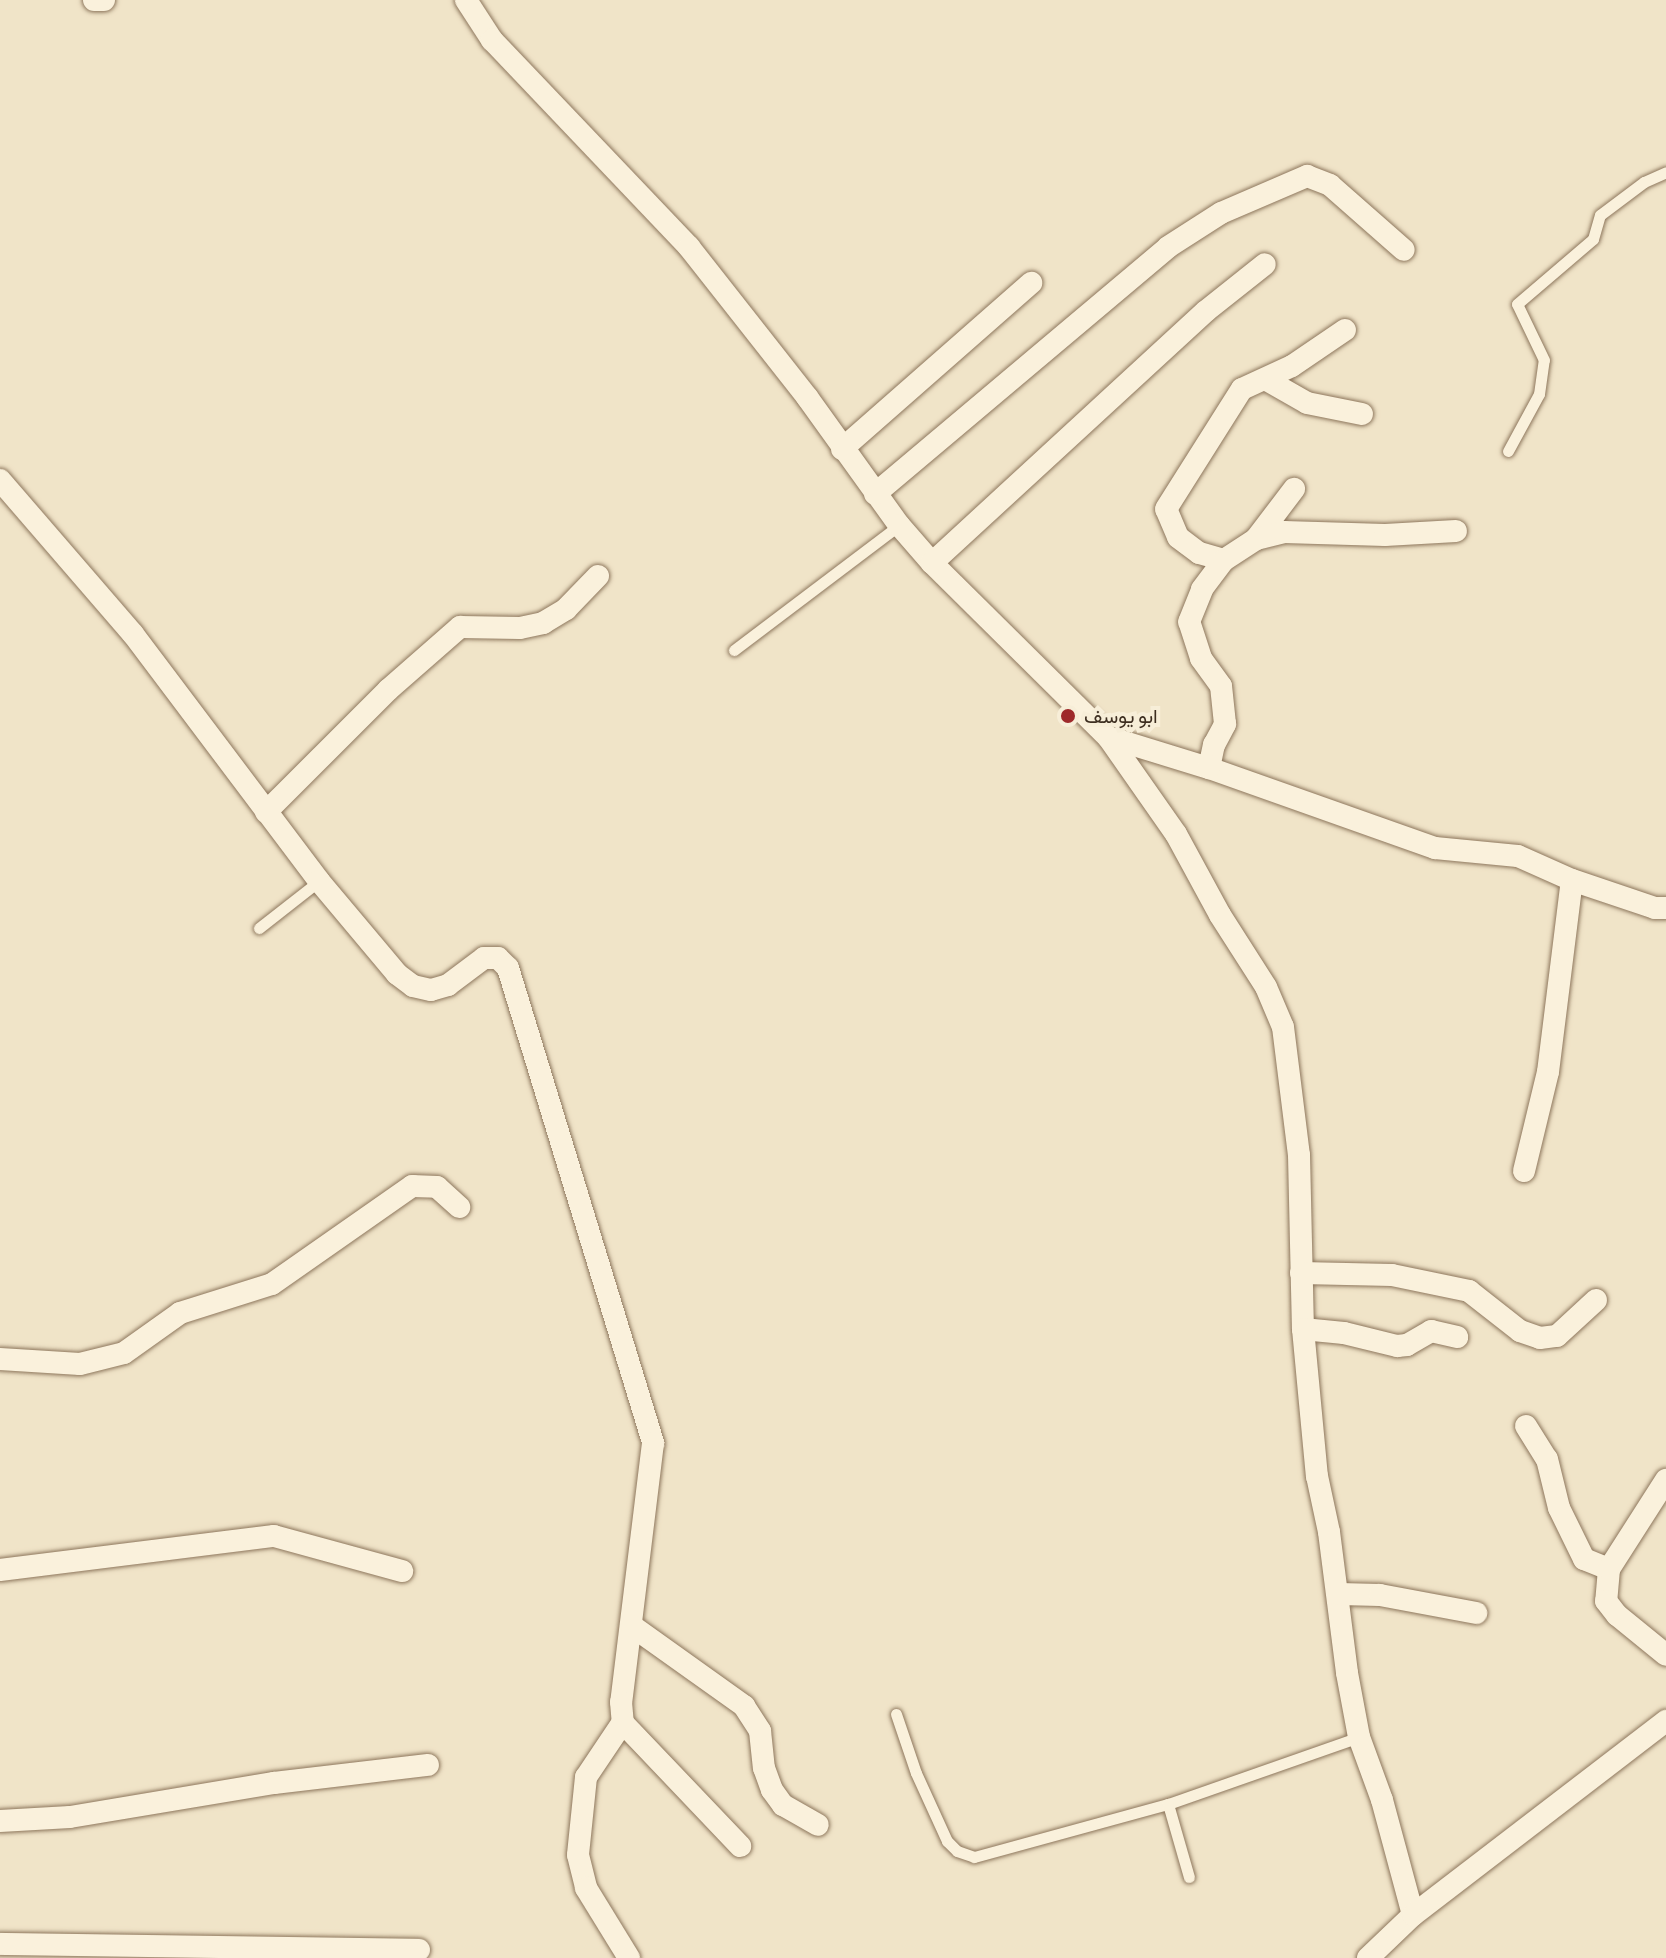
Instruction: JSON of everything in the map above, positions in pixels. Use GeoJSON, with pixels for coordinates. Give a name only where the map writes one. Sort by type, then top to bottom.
{"type":"FeatureCollection","features":[{"type":"Feature","properties":{"kind":"street"},"geometry":{"type":"LineString","coordinates":[[94,0],[104,0]]}},
{"type":"Feature","properties":{"kind":"street"},"geometry":{"type":"LineString","coordinates":[[466,0],[492,40],[689,247],[807,397],[875,494],[932,563],[1108,737],[1176,834],[1220,915],[1266,987],[1283,1027],[1299,1155],[1303,1329],[1317,1476],[1339,1594],[1347,1673],[1359,1737],[1382,1800],[1413,1915]]}},
{"type":"Feature","properties":{"kind":"street"},"geometry":{"type":"LineString","coordinates":[[875,494],[1168,247],[1221,213],[1307,176],[1330,185],[1404,250]]}},
{"type":"Feature","properties":{"kind":"street"},"geometry":{"type":"LineString","coordinates":[[932,563],[1206,311],[1265,264]]}},
{"type":"Feature","properties":{"kind":"street"},"geometry":{"type":"LineString","coordinates":[[842,449],[1031,283]]}},
{"type":"Feature","properties":{"kind":"street"},"geometry":{"type":"LineString","coordinates":[[1224,560],[1199,553],[1178,537],[1166,509],[1242,389],[1292,366],[1345,330]]}},
{"type":"Feature","properties":{"kind":"street"},"geometry":{"type":"LineString","coordinates":[[1265,379],[1307,403],[1362,414]]}},
{"type":"Feature","properties":{"kind":"street"},"geometry":{"type":"LineString","coordinates":[[0,480],[133,634],[319,881],[397,974],[413,986],[440,989],[487,957],[501,960],[510,972],[653,1443],[621,1702],[623,1722],[740,1846]]}},
{"type":"Feature","properties":{"kind":"street"},"geometry":{"type":"LineString","coordinates":[[1256,539],[1294,489]]}},
{"type":"Feature","properties":{"kind":"street"},"geometry":{"type":"LineString","coordinates":[[1209,768],[1214,745],[1225,724],[1221,686],[1201,658],[1189,622],[1202,589],[1224,560],[1256,539],[1284,532],[1385,535],[1456,531]]}},
{"type":"Feature","properties":{"kind":"street"},"geometry":{"type":"LineString","coordinates":[[266,812],[388,690],[460,627],[520,628],[543,623],[566,609],[598,576]]}},
{"type":"Feature","properties":{"kind":"street"},"geometry":{"type":"LineString","coordinates":[[1108,737],[1209,768],[1435,848],[1518,856],[1572,880],[1655,908],[1666,908]]}},
{"type":"Feature","properties":{"kind":"street"},"geometry":{"type":"LineString","coordinates":[[1524,1171],[1548,1072],[1572,880]]}},
{"type":"Feature","properties":{"kind":"street"},"geometry":{"type":"LineString","coordinates":[[0,1359],[80,1364],[124,1353],[180,1313],[272,1284],[412,1186],[437,1187],[459,1207]]}},
{"type":"Feature","properties":{"kind":"street"},"geometry":{"type":"LineString","coordinates":[[1301,1273],[1392,1275],[1469,1291],[1514,1327],[1540,1338],[1557,1336],[1596,1300]]}},
{"type":"Feature","properties":{"kind":"street"},"geometry":{"type":"LineString","coordinates":[[1303,1329],[1344,1333],[1397,1346],[1407,1345],[1431,1331],[1457,1337]]}},
{"type":"Feature","properties":{"kind":"street"},"geometry":{"type":"LineString","coordinates":[[1526,1426],[1547,1459],[1559,1508],[1584,1559],[1609,1569]]}},
{"type":"Feature","properties":{"kind":"street"},"geometry":{"type":"LineString","coordinates":[[1666,1480],[1609,1569],[1607,1603],[1666,1655]]}},
{"type":"Feature","properties":{"kind":"street"},"geometry":{"type":"LineString","coordinates":[[0,1570],[274,1536],[402,1571]]}},
{"type":"Feature","properties":{"kind":"street"},"geometry":{"type":"LineString","coordinates":[[1339,1594],[1380,1595],[1476,1613]]}},
{"type":"Feature","properties":{"kind":"street"},"geometry":{"type":"LineString","coordinates":[[632,1626],[744,1706],[760,1731],[764,1768],[772,1790],[783,1805],[818,1825]]}},
{"type":"Feature","properties":{"kind":"street"},"geometry":{"type":"LineString","coordinates":[[1368,1958],[1413,1915],[1666,1721]]}},
{"type":"Feature","properties":{"kind":"street"},"geometry":{"type":"LineString","coordinates":[[623,1722],[586,1777],[578,1855],[586,1888],[629,1958]]}},
{"type":"Feature","properties":{"kind":"street"},"geometry":{"type":"LineString","coordinates":[[0,1821],[70,1817],[274,1783],[428,1765]]}},
{"type":"Feature","properties":{"kind":"street"},"geometry":{"type":"LineString","coordinates":[[0,1944],[419,1950]]}},
{"type":"Feature","properties":{"kind":"lane"},"geometry":{"type":"LineString","coordinates":[[1508,451],[1539,394],[1544,360],[1517,304],[1593,239],[1600,215],[1644,182],[1666,172]]}},
{"type":"Feature","properties":{"kind":"lane"},"geometry":{"type":"LineString","coordinates":[[734,650],[899,525]]}},
{"type":"Feature","properties":{"kind":"lane"},"geometry":{"type":"LineString","coordinates":[[259,928],[319,881]]}},
{"type":"Feature","properties":{"kind":"lane"},"geometry":{"type":"LineString","coordinates":[[896,1714],[916,1773],[948,1842],[969,1856],[986,1855],[1168,1804],[1359,1737]]}},
{"type":"Feature","properties":{"kind":"lane"},"geometry":{"type":"LineString","coordinates":[[1168,1804],[1189,1877]]}},
{"type":"Feature","properties":{"kind":"place","name":"ابو يوسف"},"geometry":{"type":"Point","coordinates":[1068,716]}}]}
